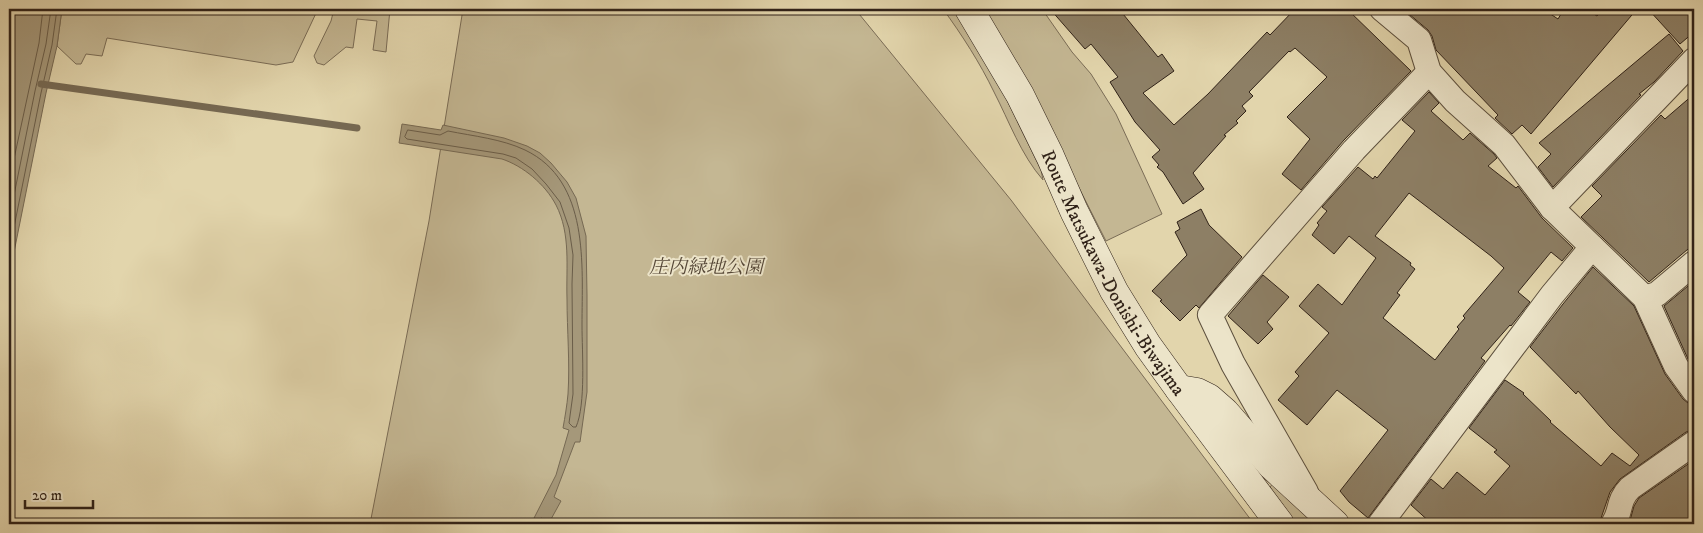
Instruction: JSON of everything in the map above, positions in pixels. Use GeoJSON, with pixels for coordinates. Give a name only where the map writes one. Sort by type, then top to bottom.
{"type":"FeatureCollection","features":[{"type":"Feature","properties":{"kind":"main road","name":"Route Matsukawa-Donishi-Biwajima"},"geometry":{"type":"LineString","coordinates":[[969,9],[1020,95],[1114,291],[1178,390],[1280,524]]}},
{"type":"Feature","properties":{"kind":"main road"},"geometry":{"type":"LineString","coordinates":[[1178,390],[1197,392],[1209,398],[1225,412],[1272,466],[1335,524]]}},
{"type":"Feature","properties":{"kind":"street"},"geometry":{"type":"LineString","coordinates":[[1382,9],[1418,40],[1428,72],[1504,146],[1552,208],[1645,298],[1676,366],[1693,387]]}},
{"type":"Feature","properties":{"kind":"street"},"geometry":{"type":"LineString","coordinates":[[1552,208],[1694,60]]}},
{"type":"Feature","properties":{"kind":"street"},"geometry":{"type":"LineString","coordinates":[[1313,504],[1233,364],[1210,315],[1354,150],[1428,72]]}},
{"type":"Feature","properties":{"kind":"street"},"geometry":{"type":"LineString","coordinates":[[1380,524],[1552,295],[1592,247]]}},
{"type":"Feature","properties":{"kind":"street"},"geometry":{"type":"LineString","coordinates":[[1645,298],[1657,294],[1694,263]]}},
{"type":"Feature","properties":{"kind":"street"},"geometry":{"type":"LineString","coordinates":[[1613,524],[1616,520],[1622,496],[1630,488],[1694,443]]}},
{"type":"Feature","properties":{"kind":"green space"},"geometry":{"type":"Polygon","coordinates":[[[62,9],[318,9],[293,62],[276,65],[107,38],[102,56],[86,54],[81,64],[76,64],[57,46],[62,9]]]}},
{"type":"Feature","properties":{"kind":"green space"},"geometry":{"type":"Polygon","coordinates":[[[334,9],[390,9],[386,52],[373,50],[377,21],[357,19],[353,48],[346,47],[324,65],[317,63],[314,56],[331,21],[334,9]]]}},
{"type":"Feature","properties":{"kind":"green space","name":"庄内緑地公園"},"geometry":{"type":"Polygon","coordinates":[[[463,9],[855,9],[1011,200],[1254,524],[370,524],[429,221],[463,9]]]}},
{"type":"Feature","properties":{"kind":"green space"},"geometry":{"type":"Polygon","coordinates":[[[943,9],[953,9],[1000,86],[1041,170],[1043,180],[1028,160],[977,60],[943,9]]]}},
{"type":"Feature","properties":{"kind":"green space"},"geometry":{"type":"Polygon","coordinates":[[[983,9],[1042,9],[1072,52],[1091,74],[1116,114],[1162,214],[1106,241],[1010,52],[983,9]]]}},
{"type":"Feature","properties":{"kind":"green space"},"geometry":{"type":"Polygon","coordinates":[[[1275,481],[1321,524],[1297,524],[1270,487],[1275,481]]]}},
{"type":"Feature","properties":{"kind":"water"},"geometry":{"type":"Polygon","coordinates":[[[9,9],[62,9],[57,46],[9,277],[9,9]]]}},
{"type":"Feature","properties":{"kind":"water"},"geometry":{"type":"Polygon","coordinates":[[[402,124],[441,130],[443,125],[504,138],[527,146],[540,153],[551,163],[567,182],[576,198],[586,236],[587,392],[580,442],[575,442],[554,497],[561,501],[550,521],[541,518],[537,524],[531,524],[556,475],[569,430],[563,428],[568,394],[569,358],[567,251],[561,216],[551,197],[540,183],[518,166],[502,159],[399,143],[402,124]]]}},
{"type":"Feature","properties":{"kind":"building"},"geometry":{"type":"Polygon","coordinates":[[[1050,9],[1119,9],[1158,57],[1162,54],[1174,71],[1143,93],[1174,125],[1208,94],[1267,32],[1270,35],[1295,9],[1347,9],[1411,71],[1344,140],[1301,190],[1282,174],[1310,139],[1287,117],[1327,77],[1295,48],[1289,51],[1249,92],[1253,96],[1242,106],[1246,111],[1236,121],[1238,123],[1224,135],[1226,136],[1193,173],[1204,189],[1183,204],[1152,157],[1160,150],[1135,122],[1110,82],[1118,77],[1091,44],[1085,49],[1050,9]]]}},
{"type":"Feature","properties":{"kind":"building"},"geometry":{"type":"Polygon","coordinates":[[[1403,9],[1543,9],[1558,19],[1564,9],[1586,9],[1597,16],[1603,9],[1637,9],[1531,134],[1522,125],[1512,134],[1495,118],[1498,115],[1436,50],[1428,30],[1403,9]]]}},
{"type":"Feature","properties":{"kind":"building"},"geometry":{"type":"Polygon","coordinates":[[[1648,9],[1694,9],[1694,32],[1680,44],[1648,9]]]}},
{"type":"Feature","properties":{"kind":"building"},"geometry":{"type":"Polygon","coordinates":[[[1669,34],[1683,51],[1654,82],[1639,94],[1641,95],[1553,187],[1538,167],[1551,154],[1539,143],[1669,34]]]}},
{"type":"Feature","properties":{"kind":"building"},"geometry":{"type":"Polygon","coordinates":[[[1429,92],[1439,103],[1431,111],[1463,140],[1470,133],[1494,154],[1497,158],[1488,166],[1516,188],[1518,186],[1542,218],[1573,248],[1562,261],[1551,252],[1518,292],[1530,302],[1511,326],[1481,358],[1485,361],[1368,518],[1349,502],[1340,491],[1388,430],[1337,390],[1307,425],[1278,400],[1299,376],[1295,372],[1329,333],[1299,306],[1318,284],[1342,305],[1376,258],[1349,236],[1334,254],[1312,235],[1319,225],[1317,223],[1327,211],[1322,207],[1358,167],[1373,179],[1375,176],[1377,178],[1415,131],[1402,120],[1429,92]],[[1409,193],[1375,236],[1411,263],[1410,265],[1415,269],[1397,293],[1400,295],[1383,318],[1435,360],[1459,329],[1457,327],[1465,318],[1463,316],[1504,268],[1409,193]]]}},
{"type":"Feature","properties":{"kind":"building"},"geometry":{"type":"Polygon","coordinates":[[[1694,94],[1694,244],[1649,282],[1581,217],[1602,196],[1592,186],[1661,115],[1665,119],[1694,94]]]}},
{"type":"Feature","properties":{"kind":"building"},"geometry":{"type":"Polygon","coordinates":[[[1201,209],[1209,225],[1242,257],[1199,308],[1196,305],[1180,321],[1152,291],[1187,255],[1175,232],[1180,229],[1177,222],[1201,209]]]}},
{"type":"Feature","properties":{"kind":"building"},"geometry":{"type":"Polygon","coordinates":[[[1593,267],[1634,306],[1665,374],[1683,399],[1694,405],[1694,430],[1686,432],[1620,479],[1610,492],[1599,524],[1432,524],[1411,505],[1431,479],[1443,489],[1457,472],[1485,495],[1510,466],[1494,452],[1497,450],[1469,428],[1505,380],[1524,393],[1550,422],[1601,466],[1612,453],[1630,466],[1639,455],[1610,427],[1578,391],[1576,394],[1530,347],[1593,267]]]}},
{"type":"Feature","properties":{"kind":"building"},"geometry":{"type":"Polygon","coordinates":[[[1263,275],[1289,297],[1267,322],[1273,329],[1258,344],[1228,316],[1263,275]]]}},
{"type":"Feature","properties":{"kind":"building"},"geometry":{"type":"Polygon","coordinates":[[[1694,281],[1694,368],[1664,306],[1694,281]]]}},
{"type":"Feature","properties":{"kind":"building"},"geometry":{"type":"Polygon","coordinates":[[[1694,460],[1694,524],[1629,524],[1634,506],[1639,498],[1694,460]]]}},
{"type":"Feature","properties":{"kind":"waterway"},"geometry":{"type":"LineString","coordinates":[[41,84],[357,128]]}}]}
